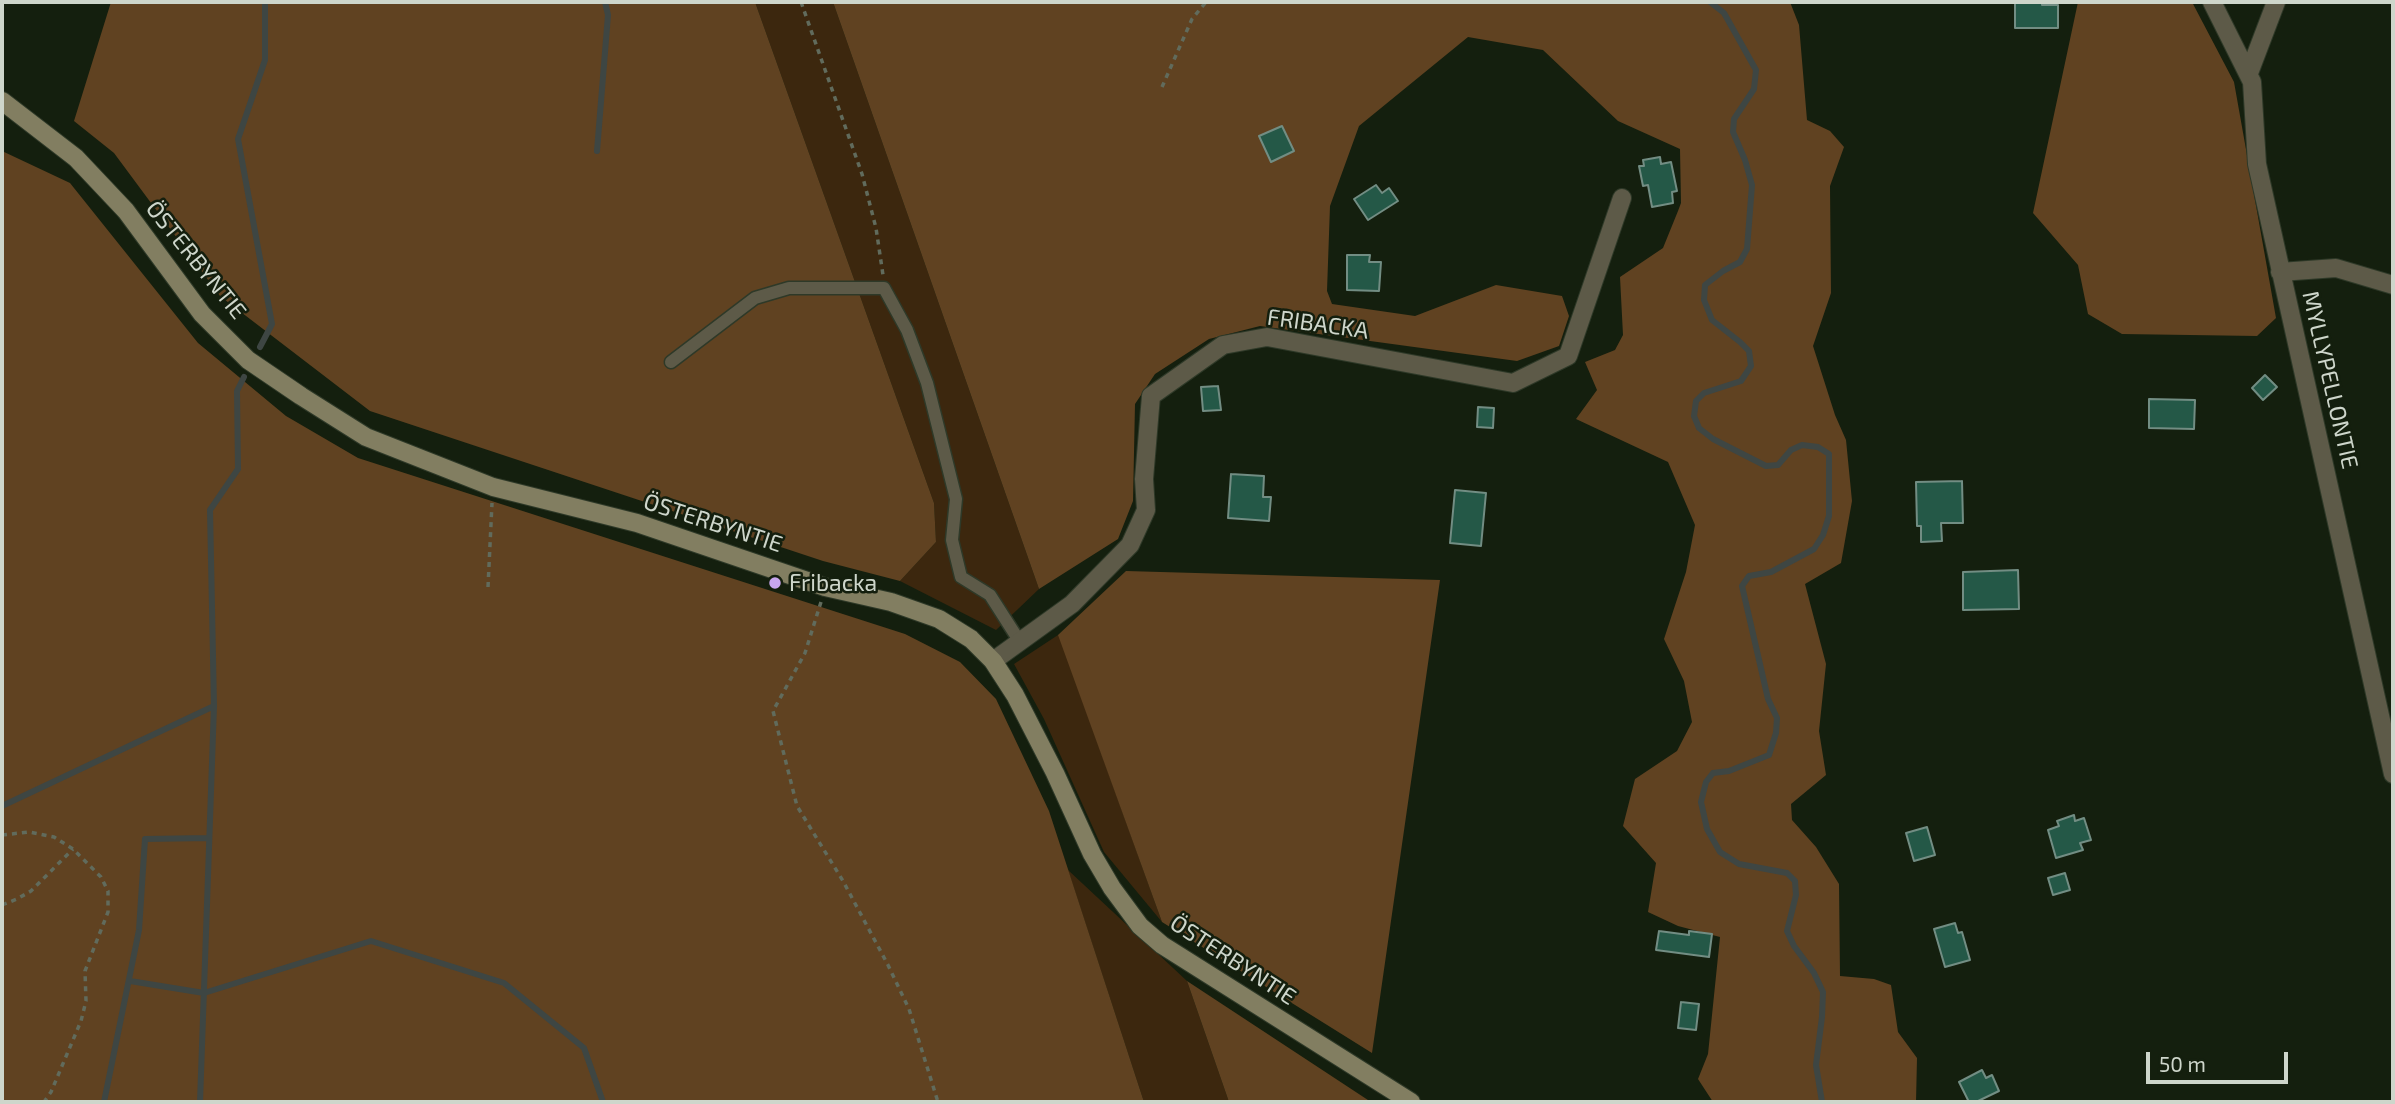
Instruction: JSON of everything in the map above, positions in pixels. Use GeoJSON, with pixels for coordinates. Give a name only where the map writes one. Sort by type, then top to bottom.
{"type":"FeatureCollection","features":[{"type":"Feature","properties":{"kind":"street","name":"MYLLYPELLONTIE"},"geometry":{"type":"LineString","coordinates":[[2212,2],[2252,82],[2257,164],[2393,774]]}},
{"type":"Feature","properties":{"kind":"street"},"geometry":{"type":"LineString","coordinates":[[2249,73],[2276,2]]}},
{"type":"Feature","properties":{"kind":"street","name":"ÖSTERBYNTIE"},"geometry":{"type":"LineString","coordinates":[[2,101],[76,158],[126,211],[202,314],[248,360],[366,437],[493,487],[637,523],[825,587],[891,603],[939,619],[971,639],[993,661],[1016,695],[1092,854],[1112,888],[1140,926],[1161,945],[1411,1102]]}},
{"type":"Feature","properties":{"kind":"street","name":"FRIBACKA"},"geometry":{"type":"LineString","coordinates":[[993,661],[1072,604],[1130,545],[1146,510],[1144,479],[1151,396],[1223,345],[1267,337],[1513,383],[1568,356],[1622,198]]}},
{"type":"Feature","properties":{"kind":"street"},"geometry":{"type":"LineString","coordinates":[[2280,272],[2336,268],[2393,285]]}},
{"type":"Feature","properties":{"kind":"lane"},"geometry":{"type":"LineString","coordinates":[[671,362],[755,298],[789,288],[884,288],[907,330],[927,383],[956,499],[952,540],[961,577],[990,595],[1020,642]]}},
{"type":"Feature","properties":{"kind":"path"},"geometry":{"type":"LineString","coordinates":[[801,2],[862,174],[876,228],[884,288]]}},
{"type":"Feature","properties":{"kind":"path"},"geometry":{"type":"LineString","coordinates":[[1162,87],[1192,19],[1206,2]]}},
{"type":"Feature","properties":{"kind":"path"},"geometry":{"type":"LineString","coordinates":[[488,587],[493,487]]}},
{"type":"Feature","properties":{"kind":"path"},"geometry":{"type":"LineString","coordinates":[[825,587],[805,653],[773,711],[797,806],[843,881],[904,998],[937,1102]]}},
{"type":"Feature","properties":{"kind":"path"},"geometry":{"type":"LineString","coordinates":[[2,835],[29,832],[54,837],[73,849],[102,877],[108,891],[108,912],[86,971],[86,1001],[81,1021],[51,1092],[44,1102]]}},
{"type":"Feature","properties":{"kind":"path"},"geometry":{"type":"LineString","coordinates":[[2,905],[31,891],[73,849]]}},
{"type":"Feature","properties":{"kind":"shaded area"},"geometry":{"type":"Polygon","coordinates":[[[111,2],[755,2],[934,503],[936,542],[900,581],[823,561],[370,411],[220,296],[114,153],[74,121],[111,2]]]}},
{"type":"Feature","properties":{"kind":"shaded area"},"geometry":{"type":"Polygon","coordinates":[[[755,2],[833,2],[1039,589],[996,630],[900,581],[936,542],[934,503],[755,2]]]}},
{"type":"Feature","properties":{"kind":"shaded area"},"geometry":{"type":"Polygon","coordinates":[[[833,2],[1790,2],[1799,25],[1807,120],[1830,131],[1844,147],[1830,186],[1831,293],[1813,346],[1846,440],[1852,501],[1841,563],[1805,584],[1826,664],[1819,731],[1826,775],[1791,804],[1792,820],[1816,847],[1839,884],[1840,976],[1874,979],[1891,985],[1898,1032],[1917,1058],[1916,1102],[1713,1102],[1698,1079],[1708,1054],[1720,937],[1678,926],[1648,912],[1656,863],[1623,826],[1635,779],[1677,751],[1692,722],[1684,681],[1664,639],[1686,572],[1695,525],[1668,462],[1576,419],[1597,390],[1585,362],[1615,350],[1623,335],[1620,277],[1663,248],[1678,211],[1681,203],[1680,149],[1618,121],[1543,50],[1468,37],[1359,126],[1330,206],[1327,291],[1332,304],[1415,316],[1496,285],[1562,296],[1569,316],[1559,346],[1517,361],[1260,326],[1209,339],[1155,374],[1135,404],[1133,501],[1118,539],[1039,589],[833,2]]]}},
{"type":"Feature","properties":{"kind":"shaded area"},"geometry":{"type":"Polygon","coordinates":[[[2078,2],[2192,2],[2234,82],[2276,318],[2257,336],[2122,334],[2088,314],[2078,265],[2033,213],[2078,2]]]}},
{"type":"Feature","properties":{"kind":"shaded area"},"geometry":{"type":"Polygon","coordinates":[[[2,151],[70,183],[198,343],[286,416],[358,458],[905,634],[960,662],[996,699],[1049,811],[1144,1102],[2,1102],[2,151]]]}},
{"type":"Feature","properties":{"kind":"shaded area"},"geometry":{"type":"Polygon","coordinates":[[[1126,571],[1440,580],[1372,1053],[1162,922],[1058,635],[1126,571]]]}},
{"type":"Feature","properties":{"kind":"shaded area"},"geometry":{"type":"Polygon","coordinates":[[[1058,635],[1162,922],[1104,852],[1044,719],[1014,664],[1058,635]]]}},
{"type":"Feature","properties":{"kind":"shaded area"},"geometry":{"type":"Polygon","coordinates":[[[1068,870],[1187,981],[1229,1102],[1144,1102],[1068,870]]]}},
{"type":"Feature","properties":{"kind":"shaded area"},"geometry":{"type":"Polygon","coordinates":[[[1187,981],[1371,1102],[1229,1102],[1187,981]]]}},
{"type":"Feature","properties":{"kind":"building"},"geometry":{"type":"Polygon","coordinates":[[[2015,2],[2058,5],[2058,28],[2015,28],[2015,2]]]}},
{"type":"Feature","properties":{"kind":"building"},"geometry":{"type":"Polygon","coordinates":[[[1282,126],[1294,151],[1271,162],[1259,136],[1282,126]]]}},
{"type":"Feature","properties":{"kind":"building"},"geometry":{"type":"Polygon","coordinates":[[[1660,157],[1661,164],[1671,162],[1677,191],[1672,192],[1673,203],[1652,207],[1648,185],[1643,186],[1639,166],[1644,166],[1643,160],[1660,157]]]}},
{"type":"Feature","properties":{"kind":"building"},"geometry":{"type":"Polygon","coordinates":[[[1376,185],[1382,193],[1389,188],[1398,201],[1368,220],[1354,199],[1376,185]]]}},
{"type":"Feature","properties":{"kind":"building"},"geometry":{"type":"Polygon","coordinates":[[[1347,255],[1370,255],[1369,262],[1381,262],[1379,291],[1347,290],[1347,255]]]}},
{"type":"Feature","properties":{"kind":"building"},"geometry":{"type":"Polygon","coordinates":[[[2265,375],[2277,387],[2263,400],[2252,388],[2265,375]]]}},
{"type":"Feature","properties":{"kind":"building"},"geometry":{"type":"Polygon","coordinates":[[[1218,386],[1221,410],[1203,411],[1201,387],[1218,386]]]}},
{"type":"Feature","properties":{"kind":"building"},"geometry":{"type":"Polygon","coordinates":[[[2149,399],[2195,400],[2194,429],[2149,428],[2149,399]]]}},
{"type":"Feature","properties":{"kind":"building"},"geometry":{"type":"Polygon","coordinates":[[[1478,407],[1494,408],[1493,428],[1477,427],[1478,407]]]}},
{"type":"Feature","properties":{"kind":"building"},"geometry":{"type":"Polygon","coordinates":[[[1231,474],[1264,476],[1263,497],[1271,497],[1269,521],[1228,518],[1231,474]]]}},
{"type":"Feature","properties":{"kind":"building"},"geometry":{"type":"Polygon","coordinates":[[[1962,481],[1963,523],[1941,523],[1942,541],[1921,542],[1921,526],[1917,526],[1916,482],[1962,481]]]}},
{"type":"Feature","properties":{"kind":"building"},"geometry":{"type":"Polygon","coordinates":[[[1455,490],[1486,493],[1481,546],[1450,543],[1455,490]]]}},
{"type":"Feature","properties":{"kind":"building"},"geometry":{"type":"Polygon","coordinates":[[[2018,570],[2019,609],[1963,610],[1963,572],[2018,570]]]}},
{"type":"Feature","properties":{"kind":"building"},"geometry":{"type":"Polygon","coordinates":[[[2074,815],[2075,821],[2084,818],[2091,840],[2080,843],[2083,850],[2056,858],[2048,830],[2059,826],[2057,821],[2074,815]]]}},
{"type":"Feature","properties":{"kind":"building"},"geometry":{"type":"Polygon","coordinates":[[[1927,827],[1935,855],[1914,861],[1906,833],[1927,827]]]}},
{"type":"Feature","properties":{"kind":"building"},"geometry":{"type":"Polygon","coordinates":[[[2065,873],[2070,890],[2053,895],[2048,878],[2065,873]]]}},
{"type":"Feature","properties":{"kind":"building"},"geometry":{"type":"Polygon","coordinates":[[[1955,923],[1958,933],[1962,932],[1970,960],[1945,967],[1934,929],[1955,923]]]}},
{"type":"Feature","properties":{"kind":"building"},"geometry":{"type":"Polygon","coordinates":[[[1659,931],[1689,935],[1689,931],[1712,934],[1709,957],[1656,950],[1659,931]]]}},
{"type":"Feature","properties":{"kind":"building"},"geometry":{"type":"Polygon","coordinates":[[[1681,1002],[1699,1004],[1696,1030],[1678,1028],[1681,1002]]]}},
{"type":"Feature","properties":{"kind":"building"},"geometry":{"type":"Polygon","coordinates":[[[1982,1070],[1986,1078],[1992,1075],[1999,1091],[1976,1102],[1969,1102],[1959,1082],[1982,1070]]]}},
{"type":"Feature","properties":{"kind":"waterway"},"geometry":{"type":"LineString","coordinates":[[260,347],[272,324],[238,139],[265,60],[265,2]]}},
{"type":"Feature","properties":{"kind":"waterway"},"geometry":{"type":"LineString","coordinates":[[597,151],[608,15],[605,2]]}},
{"type":"Feature","properties":{"kind":"waterway"},"geometry":{"type":"LineString","coordinates":[[1710,2],[1724,13],[1756,70],[1754,89],[1734,119],[1733,132],[1752,185],[1747,249],[1740,262],[1705,285],[1704,300],[1712,320],[1749,351],[1751,366],[1741,381],[1704,393],[1696,401],[1694,416],[1699,428],[1713,439],[1766,466],[1778,465],[1791,450],[1802,445],[1818,447],[1829,454],[1829,516],[1823,535],[1814,549],[1771,572],[1749,576],[1742,586],[1768,699],[1777,718],[1776,733],[1769,755],[1729,771],[1713,773],[1706,782],[1701,802],[1707,829],[1720,852],[1739,864],[1787,873],[1795,881],[1796,895],[1787,931],[1823,992],[1816,1065],[1822,1102]]}},
{"type":"Feature","properties":{"kind":"waterway"},"geometry":{"type":"LineString","coordinates":[[200,1102],[214,706],[210,510],[238,469],[237,391],[244,377]]}},
{"type":"Feature","properties":{"kind":"waterway"},"geometry":{"type":"LineString","coordinates":[[2,806],[214,706]]}},
{"type":"Feature","properties":{"kind":"waterway"},"geometry":{"type":"LineString","coordinates":[[104,1102],[139,930],[145,839],[209,838]]}},
{"type":"Feature","properties":{"kind":"waterway"},"geometry":{"type":"LineString","coordinates":[[130,981],[204,993],[371,941],[504,983],[584,1048],[603,1102]]}},
{"type":"Feature","properties":{"kind":"place","name":"Fribacka"},"geometry":{"type":"Point","coordinates":[775,583]}}]}
